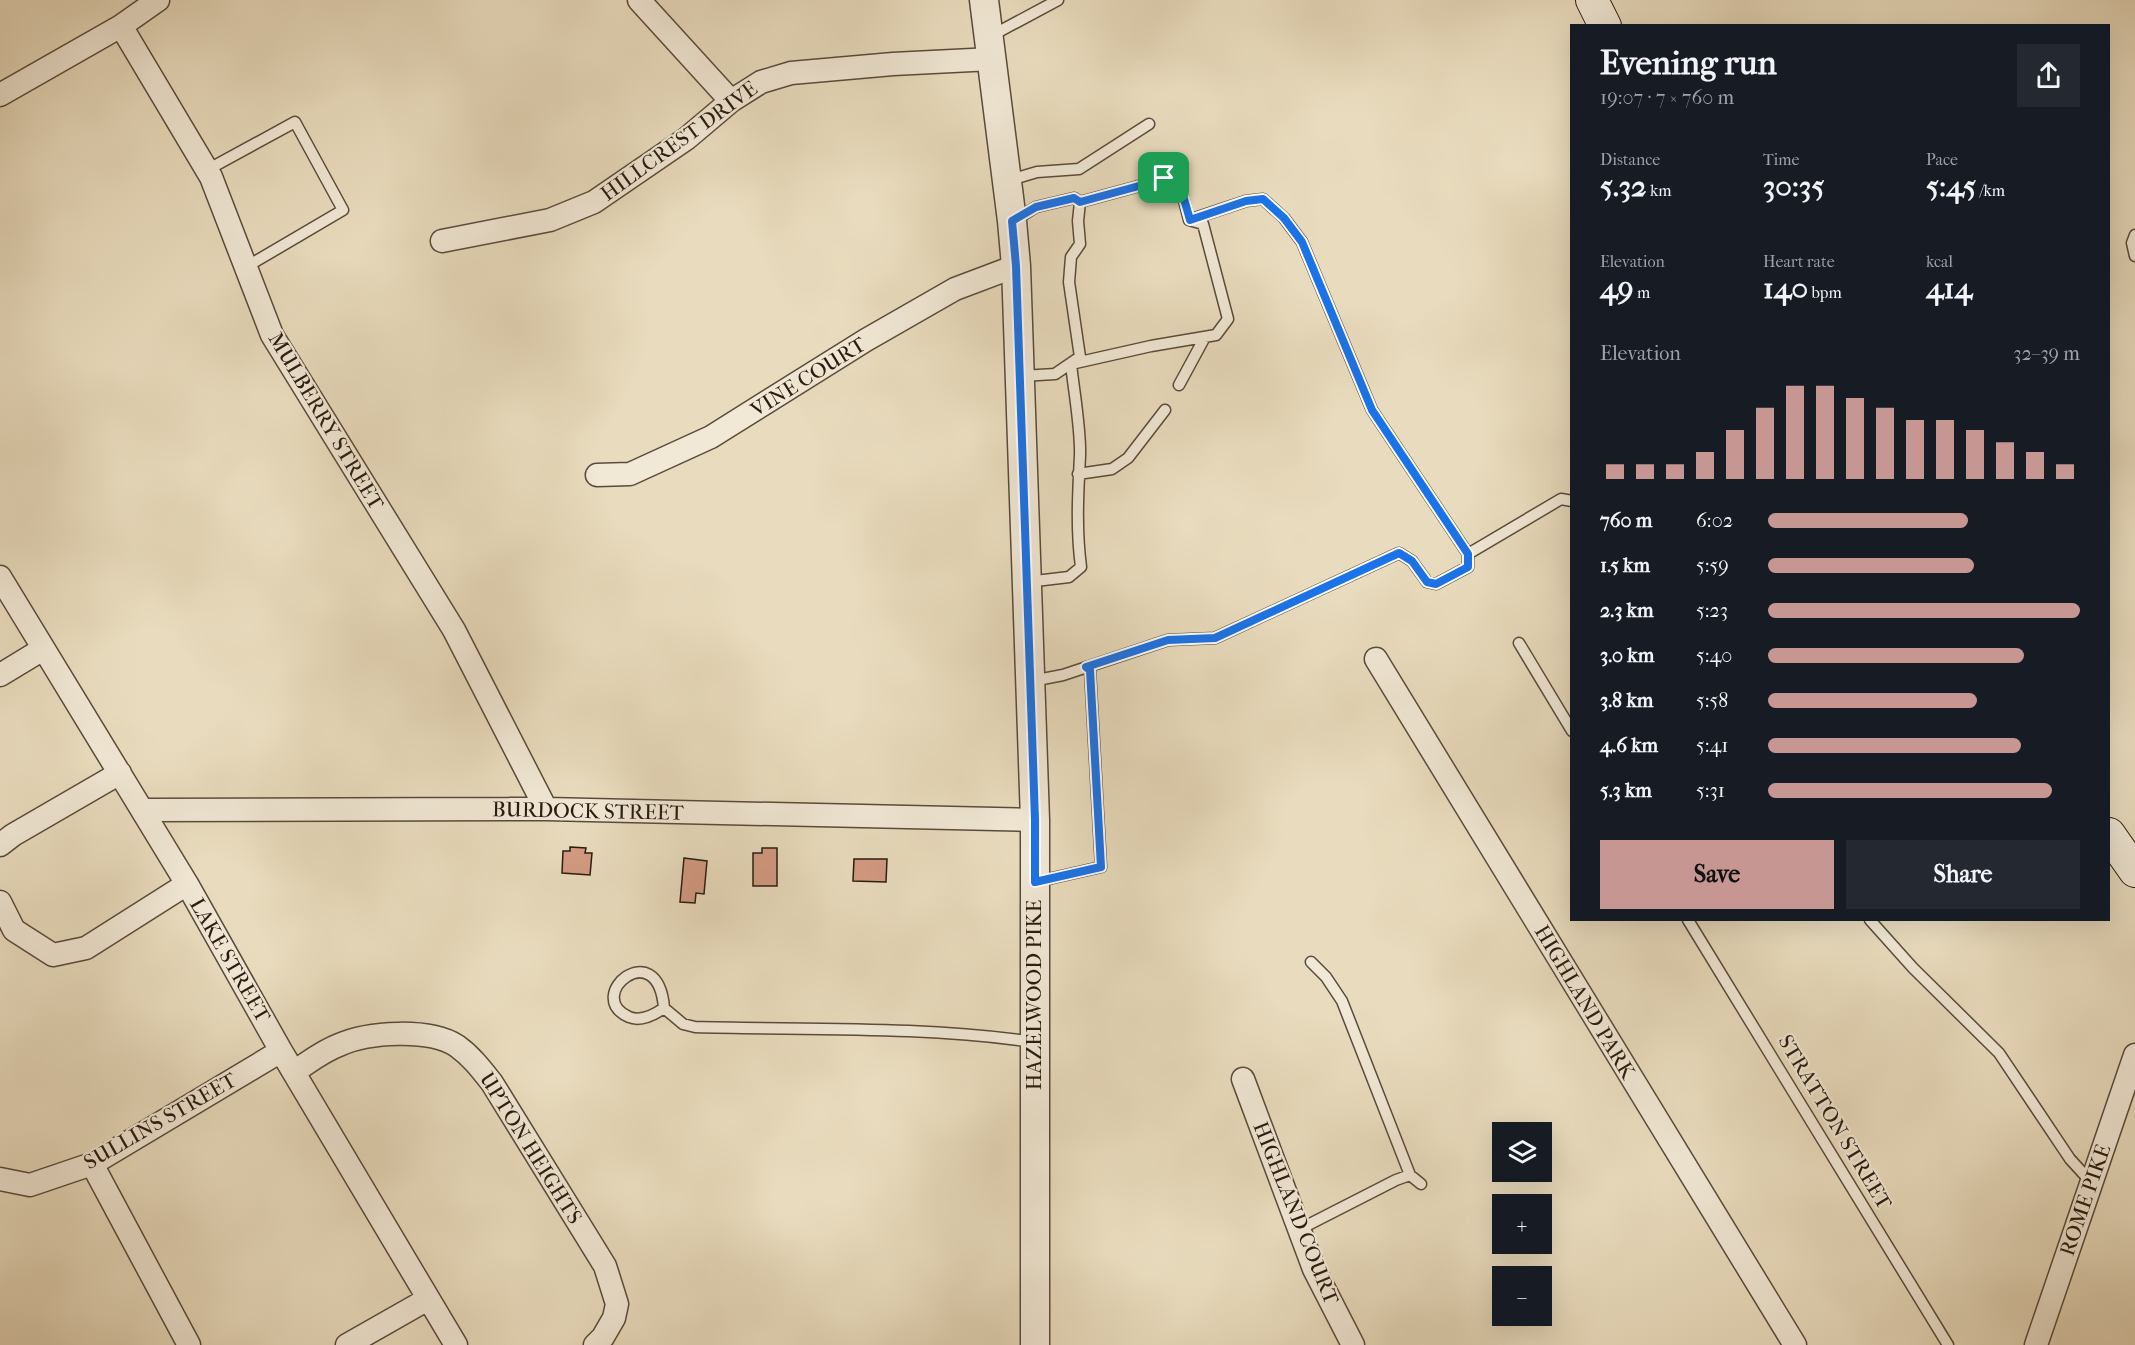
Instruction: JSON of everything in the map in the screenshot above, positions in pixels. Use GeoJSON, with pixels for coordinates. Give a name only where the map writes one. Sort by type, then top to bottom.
{"type":"FeatureCollection","features":[{"type":"Feature","properties":{"kind":"main road"},"geometry":{"type":"LineString","coordinates":[[1592,0],[1604,24]]}},
{"type":"Feature","properties":{"kind":"main road"},"geometry":{"type":"LineString","coordinates":[[2110,835],[2135,871]]}},
{"type":"Feature","properties":{"kind":"street"},"geometry":{"type":"LineString","coordinates":[[0,95],[121,26],[158,0]]}},
{"type":"Feature","properties":{"kind":"street"},"geometry":{"type":"LineString","coordinates":[[639,0],[731,101]]}},
{"type":"Feature","properties":{"kind":"street","name":"HAZELWOOD PIKE"},"geometry":{"type":"LineString","coordinates":[[984,0],[1016,266],[1035,820],[1035,1345]]}},
{"type":"Feature","properties":{"kind":"street","name":"MULBERRY STREET"},"geometry":{"type":"LineString","coordinates":[[121,26],[207,170],[272,335],[454,630],[546,809]]}},
{"type":"Feature","properties":{"kind":"street","name":"HILLCREST DRIVE"},"geometry":{"type":"LineString","coordinates":[[442,241],[550,220],[594,202],[686,139],[731,101],[761,82],[791,73],[893,64],[990,48]]}},
{"type":"Feature","properties":{"kind":"street","name":"VINE COURT"},"geometry":{"type":"LineString","coordinates":[[597,475],[630,474],[711,437],[866,340],[955,289],[1016,266]]}},
{"type":"Feature","properties":{"kind":"street","name":"LAKE STREET"},"geometry":{"type":"LineString","coordinates":[[0,578],[187,884],[281,1050],[456,1345]]}},
{"type":"Feature","properties":{"kind":"street"},"geometry":{"type":"LineString","coordinates":[[0,675],[43,649]]}},
{"type":"Feature","properties":{"kind":"street","name":"HIGHLAND PARK"},"geometry":{"type":"LineString","coordinates":[[1376,659],[1795,1345]]}},
{"type":"Feature","properties":{"kind":"street"},"geometry":{"type":"LineString","coordinates":[[0,845],[13,835],[120,773]]}},
{"type":"Feature","properties":{"kind":"street","name":"BURDOCK STREET"},"geometry":{"type":"LineString","coordinates":[[142,810],[546,809],[1035,820]]}},
{"type":"Feature","properties":{"kind":"street"},"geometry":{"type":"LineString","coordinates":[[0,902],[14,930],[53,955],[86,948],[187,884]]}},
{"type":"Feature","properties":{"kind":"street","name":"UPTON HEIGHTS"},"geometry":{"type":"LineString","coordinates":[[295,1071],[338,1045],[358,1038],[384,1035],[410,1034],[436,1038],[454,1044],[475,1060],[492,1083],[605,1266],[617,1304],[614,1318],[603,1337],[595,1345]]}},
{"type":"Feature","properties":{"kind":"street","name":"SULLINS STREET"},"geometry":{"type":"LineString","coordinates":[[0,1179],[30,1185],[92,1164],[281,1050]]}},
{"type":"Feature","properties":{"kind":"street","name":"ROME PIKE"},"geometry":{"type":"LineString","coordinates":[[2036,1345],[2135,1055]]}},
{"type":"Feature","properties":{"kind":"street","name":"HIGHLAND COURT"},"geometry":{"type":"LineString","coordinates":[[1243,1079],[1314,1269],[1353,1345]]}},
{"type":"Feature","properties":{"kind":"street"},"geometry":{"type":"LineString","coordinates":[[92,1164],[189,1345]]}},
{"type":"Feature","properties":{"kind":"street"},"geometry":{"type":"LineString","coordinates":[[347,1345],[428,1299]]}},
{"type":"Feature","properties":{"kind":"lane"},"geometry":{"type":"LineString","coordinates":[[990,48],[1058,0]]}},
{"type":"Feature","properties":{"kind":"lane"},"geometry":{"type":"LineString","coordinates":[[207,170],[295,122],[343,210],[246,267]]}},
{"type":"Feature","properties":{"kind":"lane"},"geometry":{"type":"LineString","coordinates":[[1007,181],[1037,172],[1079,169],[1149,124]]}},
{"type":"Feature","properties":{"kind":"lane"},"geometry":{"type":"LineString","coordinates":[[1012,221],[1036,207],[1074,198],[1080,202],[1172,177],[1179,181],[1190,220]]}},
{"type":"Feature","properties":{"kind":"lane"},"geometry":{"type":"LineString","coordinates":[[1030,681],[1064,675],[1168,640],[1215,638],[1399,553],[1412,561],[1427,582],[1436,584],[1468,567],[1468,554],[1372,410],[1302,242],[1284,218],[1263,199],[1246,201],[1190,220]]}},
{"type":"Feature","properties":{"kind":"lane"},"geometry":{"type":"LineString","coordinates":[[1019,376],[1055,374],[1080,357],[1069,282],[1071,256],[1080,244],[1078,221],[1080,202]]}},
{"type":"Feature","properties":{"kind":"lane"},"geometry":{"type":"LineString","coordinates":[[1071,364],[1151,346],[1216,335],[1228,319],[1203,224],[1190,220]]}},
{"type":"Feature","properties":{"kind":"lane"},"geometry":{"type":"LineString","coordinates":[[2135,236],[2132,243],[2135,256]]}},
{"type":"Feature","properties":{"kind":"lane"},"geometry":{"type":"LineString","coordinates":[[1179,385],[1205,337]]}},
{"type":"Feature","properties":{"kind":"lane"},"geometry":{"type":"LineString","coordinates":[[1026,583],[1069,577],[1081,567],[1078,544],[1077,474],[1080,455],[1071,364]]}},
{"type":"Feature","properties":{"kind":"lane"},"geometry":{"type":"LineString","coordinates":[[1077,474],[1112,469],[1128,458],[1165,410]]}},
{"type":"Feature","properties":{"kind":"lane"},"geometry":{"type":"LineString","coordinates":[[1468,554],[1561,499],[1570,501]]}},
{"type":"Feature","properties":{"kind":"lane"},"geometry":{"type":"LineString","coordinates":[[1518,643],[1570,728]]}},
{"type":"Feature","properties":{"kind":"lane"},"geometry":{"type":"LineString","coordinates":[[1035,882],[1101,867],[1090,670],[1086,667]]}},
{"type":"Feature","properties":{"kind":"lane","name":"STRATTON STREET"},"geometry":{"type":"LineString","coordinates":[[1689,921],[1948,1345]]}},
{"type":"Feature","properties":{"kind":"lane"},"geometry":{"type":"LineString","coordinates":[[1871,921],[1926,982],[1999,1053],[2070,1159],[2091,1182]]}},
{"type":"Feature","properties":{"kind":"lane"},"geometry":{"type":"LineString","coordinates":[[1311,962],[1326,976],[1342,1001],[1410,1175],[1421,1184]]}},
{"type":"Feature","properties":{"kind":"lane"},"geometry":{"type":"LineString","coordinates":[[664,1008],[646,1018],[634,1019],[625,1015],[618,1009],[614,1000],[618,983],[634,973],[644,972],[653,977],[659,984],[664,1008],[683,1024],[695,1027],[877,1030],[1034,1042]]}},
{"type":"Feature","properties":{"kind":"lane"},"geometry":{"type":"LineString","coordinates":[[1300,1229],[1410,1175]]}},
{"type":"Feature","properties":{"kind":"building"},"geometry":{"type":"Polygon","coordinates":[[[570,847],[586,848],[585,853],[592,853],[590,875],[562,873],[563,851],[570,851],[570,847]]]}},
{"type":"Feature","properties":{"kind":"building"},"geometry":{"type":"Polygon","coordinates":[[[762,848],[777,848],[777,886],[753,886],[753,853],[762,853],[762,848]]]}},
{"type":"Feature","properties":{"kind":"building"},"geometry":{"type":"Polygon","coordinates":[[[684,858],[707,861],[704,894],[696,893],[695,903],[680,902],[684,858]]]}},
{"type":"Feature","properties":{"kind":"building"},"geometry":{"type":"Polygon","coordinates":[[[854,859],[887,859],[886,882],[853,881],[854,859]]]}},
{"type":"Feature","properties":{"kind":"route"},"geometry":{"type":"LineString","coordinates":[[1172,177],[1179,181],[1185,210],[1190,220],[1246,201],[1263,199],[1284,218],[1302,242],[1372,410],[1468,554],[1468,567],[1436,584],[1427,582],[1419,568],[1399,553],[1215,638],[1168,640],[1086,667],[1090,670],[1101,867],[1035,882],[1035,820],[1016,266],[1012,221],[1036,207],[1074,198],[1080,202],[1164,178],[1172,177]]}}]}
